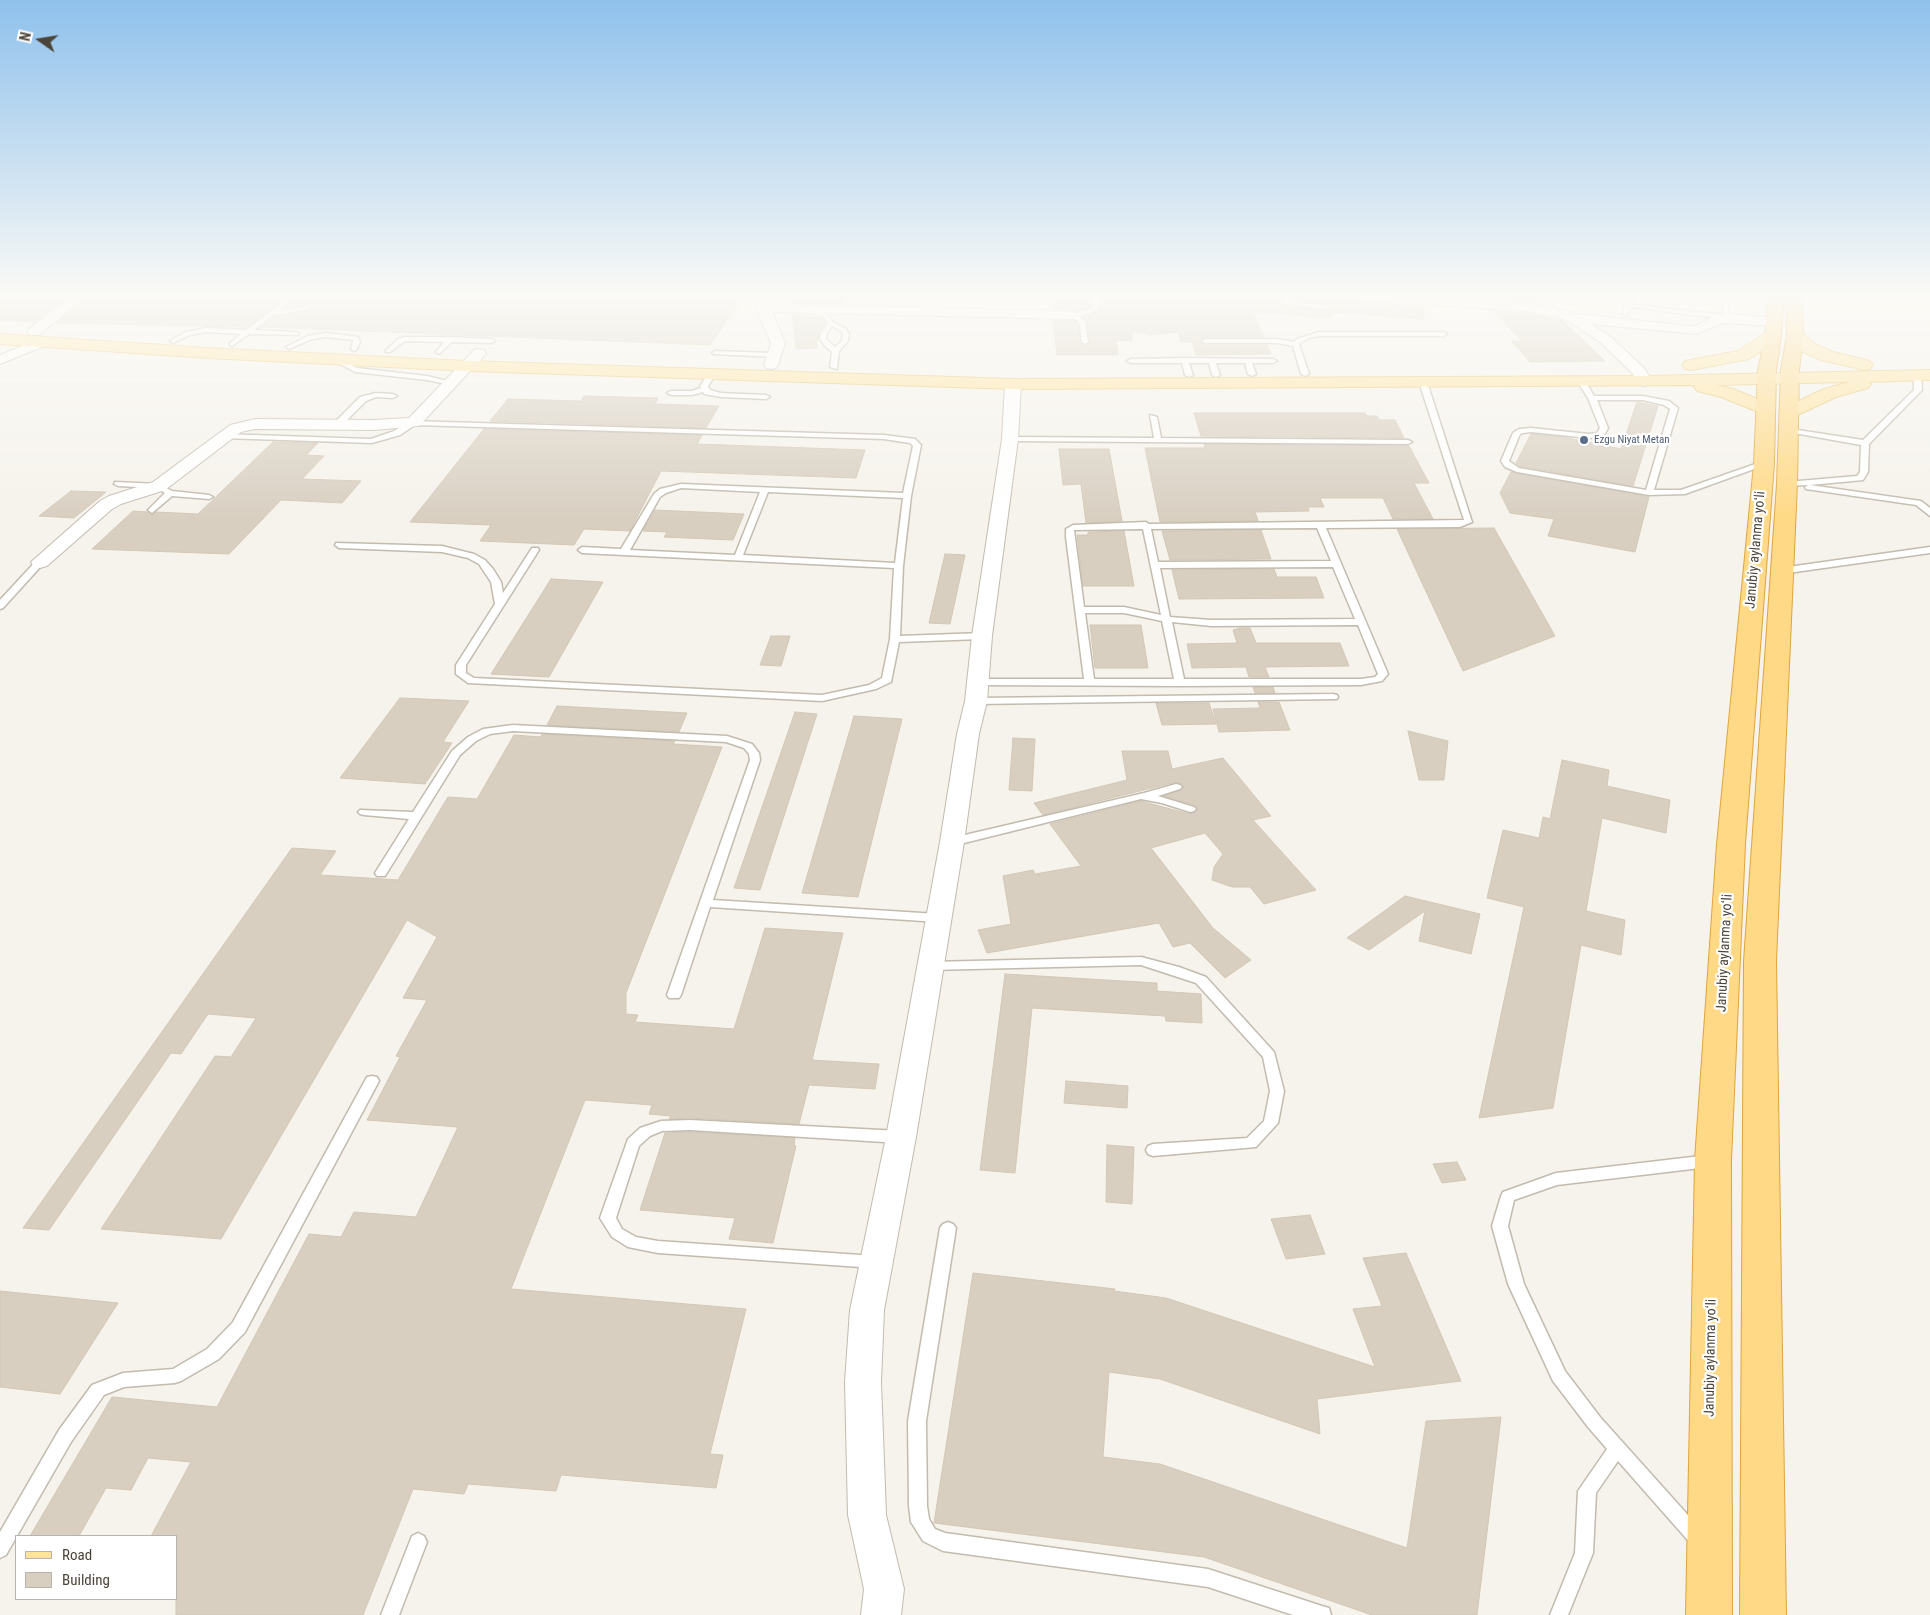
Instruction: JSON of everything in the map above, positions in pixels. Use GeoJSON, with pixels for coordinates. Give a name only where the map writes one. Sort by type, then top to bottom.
{"type":"FeatureCollection","features":[{"type":"Feature","properties":{"kind":"highway","name":"Janubiy aylanma yoʻli"},"geometry":{"type":"LineString","coordinates":[[1709,1615],[1713,1160],[1731,844],[1781,418],[1778,369]]}},
{"type":"Feature","properties":{"kind":"highway","name":"Janubiy aylanma yoʻli"},"geometry":{"type":"LineString","coordinates":[[1778,374],[1780,369]]}},
{"type":"Feature","properties":{"kind":"highway","name":"Janubiy aylanma yoʻli"},"geometry":{"type":"LineString","coordinates":[[1763,1615],[1760,961],[1782,571],[1775,474]]}},
{"type":"Feature","properties":{"kind":"main road"},"geometry":{"type":"LineString","coordinates":[[574,369],[708,382],[1013,384],[1581,381],[1641,376],[1672,369]]}},
{"type":"Feature","properties":{"kind":"main road"},"geometry":{"type":"LineString","coordinates":[[976,369],[1025,373],[1143,369]]}},
{"type":"Feature","properties":{"kind":"main road"},"geometry":{"type":"LineString","coordinates":[[1269,369],[1305,374],[1641,376],[1897,371]]}},
{"type":"Feature","properties":{"kind":"main road"},"geometry":{"type":"LineString","coordinates":[[1886,369],[1926,374]]}},
{"type":"Feature","properties":{"kind":"main road"},"geometry":{"type":"LineString","coordinates":[[1778,374],[1926,374]]}},
{"type":"Feature","properties":{"kind":"main road"},"geometry":{"type":"LineString","coordinates":[[1641,376],[1728,393],[1781,418],[1830,393],[1864,384],[1926,374]]}},
{"type":"Feature","properties":{"kind":"street"},"geometry":{"type":"LineString","coordinates":[[40,562],[106,505],[115,500],[165,490],[223,436],[236,428],[256,424],[401,425],[413,422],[465,369]]}},
{"type":"Feature","properties":{"kind":"street"},"geometry":{"type":"LineString","coordinates":[[1635,369],[1641,376]]}},
{"type":"Feature","properties":{"kind":"street"},"geometry":{"type":"LineString","coordinates":[[881,1615],[884,1589],[867,1515],[863,1382],[867,1310],[900,1137],[952,842],[968,734],[977,692],[982,636],[1010,439],[1013,384]]}},
{"type":"Feature","properties":{"kind":"lane"},"geometry":{"type":"LineString","coordinates":[[354,369],[427,378],[451,383]]}},
{"type":"Feature","properties":{"kind":"lane"},"geometry":{"type":"LineString","coordinates":[[1304,369],[1305,374]]}},
{"type":"Feature","properties":{"kind":"lane"},"geometry":{"type":"LineString","coordinates":[[1581,381],[1592,398],[1604,428],[1600,435],[1589,436],[1531,430],[1522,431],[1517,433],[1505,461],[1508,466],[1517,470],[1649,493],[1682,492],[1775,474],[1860,478],[1864,472],[1865,443],[1918,390],[1926,374]]}},
{"type":"Feature","properties":{"kind":"lane"},"geometry":{"type":"LineString","coordinates":[[671,393],[692,393],[708,382]]}},
{"type":"Feature","properties":{"kind":"lane"},"geometry":{"type":"LineString","coordinates":[[708,382],[707,392],[721,395],[766,397]]}},
{"type":"Feature","properties":{"kind":"lane"},"geometry":{"type":"LineString","coordinates":[[1090,683],[1070,530],[1076,527],[1460,524],[1468,522],[1423,382]]}},
{"type":"Feature","properties":{"kind":"lane"},"geometry":{"type":"LineString","coordinates":[[337,425],[363,399],[376,396],[393,396]]}},
{"type":"Feature","properties":{"kind":"lane"},"geometry":{"type":"LineString","coordinates":[[1592,398],[1643,398],[1666,403],[1674,408],[1649,493]]}},
{"type":"Feature","properties":{"kind":"lane"},"geometry":{"type":"LineString","coordinates":[[1153,417],[1158,440]]}},
{"type":"Feature","properties":{"kind":"lane"},"geometry":{"type":"LineString","coordinates":[[1781,418],[1865,443]]}},
{"type":"Feature","properties":{"kind":"lane"},"geometry":{"type":"LineString","coordinates":[[223,436],[372,441],[397,433],[413,422],[901,438],[912,440],[916,445],[907,496],[899,566],[895,640],[887,680],[872,687],[822,698],[472,681],[461,674],[461,665],[535,550]]}},
{"type":"Feature","properties":{"kind":"lane"},"geometry":{"type":"LineString","coordinates":[[1010,439],[1408,442]]}},
{"type":"Feature","properties":{"kind":"lane"},"geometry":{"type":"LineString","coordinates":[[1775,474],[1928,508]]}},
{"type":"Feature","properties":{"kind":"lane"},"geometry":{"type":"LineString","coordinates":[[118,484],[209,497]]}},
{"type":"Feature","properties":{"kind":"lane"},"geometry":{"type":"LineString","coordinates":[[624,552],[657,496],[663,491],[681,486],[907,496]]}},
{"type":"Feature","properties":{"kind":"lane"},"geometry":{"type":"LineString","coordinates":[[152,510],[165,490]]}},
{"type":"Feature","properties":{"kind":"lane"},"geometry":{"type":"LineString","coordinates":[[738,558],[766,490]]}},
{"type":"Feature","properties":{"kind":"lane"},"geometry":{"type":"LineString","coordinates":[[977,692],[1090,683],[1371,682],[1378,679],[1383,674],[1320,524]]}},
{"type":"Feature","properties":{"kind":"lane"},"geometry":{"type":"LineString","coordinates":[[1146,525],[1180,683]]}},
{"type":"Feature","properties":{"kind":"lane"},"geometry":{"type":"LineString","coordinates":[[339,545],[442,550],[471,556],[482,562],[490,571],[496,582],[500,604]]}},
{"type":"Feature","properties":{"kind":"lane"},"geometry":{"type":"LineString","coordinates":[[582,550],[899,566]]}},
{"type":"Feature","properties":{"kind":"lane"},"geometry":{"type":"LineString","coordinates":[[1782,571],[1930,550]]}},
{"type":"Feature","properties":{"kind":"lane"},"geometry":{"type":"LineString","coordinates":[[0,606],[40,562]]}},
{"type":"Feature","properties":{"kind":"lane"},"geometry":{"type":"LineString","coordinates":[[1155,565],[1337,564]]}},
{"type":"Feature","properties":{"kind":"lane"},"geometry":{"type":"LineString","coordinates":[[1080,610],[1124,610],[1166,619],[1211,624],[1361,622]]}},
{"type":"Feature","properties":{"kind":"lane"},"geometry":{"type":"LineString","coordinates":[[895,640],[982,636]]}},
{"type":"Feature","properties":{"kind":"lane"},"geometry":{"type":"LineString","coordinates":[[977,692],[1333,697]]}},
{"type":"Feature","properties":{"kind":"lane"},"geometry":{"type":"LineString","coordinates":[[381,873],[456,753],[472,738],[487,731],[513,728],[727,739],[748,746],[754,753],[755,760],[674,994]]}},
{"type":"Feature","properties":{"kind":"lane"},"geometry":{"type":"LineString","coordinates":[[952,842],[1176,787]]}},
{"type":"Feature","properties":{"kind":"lane"},"geometry":{"type":"LineString","coordinates":[[1142,796],[1164,800],[1190,809]]}},
{"type":"Feature","properties":{"kind":"lane"},"geometry":{"type":"LineString","coordinates":[[364,812],[416,816]]}},
{"type":"Feature","properties":{"kind":"lane"},"geometry":{"type":"LineString","coordinates":[[705,903],[938,918]]}},
{"type":"Feature","properties":{"kind":"lane"},"geometry":{"type":"LineString","coordinates":[[930,966],[1141,961],[1201,980],[1269,1055],[1277,1091],[1272,1123],[1250,1143],[1153,1150]]}},
{"type":"Feature","properties":{"kind":"lane"},"geometry":{"type":"LineString","coordinates":[[0,1550],[65,1436],[98,1390],[123,1380],[175,1376],[213,1354],[238,1327],[372,1081]]}},
{"type":"Feature","properties":{"kind":"lane"},"geometry":{"type":"LineString","coordinates":[[877,1262],[658,1247],[633,1243],[617,1233],[608,1218],[633,1143],[645,1132],[661,1126],[690,1125],[900,1137]]}},
{"type":"Feature","properties":{"kind":"lane"},"geometry":{"type":"LineString","coordinates":[[1710,1552],[1594,1422],[1559,1376],[1516,1284],[1500,1226],[1508,1196],[1556,1180],[1713,1160]]}},
{"type":"Feature","properties":{"kind":"lane"},"geometry":{"type":"LineString","coordinates":[[948,1228],[917,1421],[918,1506],[920,1522],[929,1535],[943,1542],[1208,1578],[1322,1615]]}},
{"type":"Feature","properties":{"kind":"lane"},"geometry":{"type":"LineString","coordinates":[[1559,1615],[1584,1553],[1588,1491],[1617,1448]]}},
{"type":"Feature","properties":{"kind":"lane"},"geometry":{"type":"LineString","coordinates":[[390,1615],[418,1542]]}},
{"type":"Feature","properties":{"kind":"building"},"geometry":{"type":"Polygon","coordinates":[[[584,396],[658,398],[655,404],[719,406],[706,428],[490,421],[508,399],[581,401],[584,396]]]}},
{"type":"Feature","properties":{"kind":"building"},"geometry":{"type":"Polygon","coordinates":[[[1637,402],[1658,406],[1633,486],[1520,466],[1516,463],[1531,434],[1563,437],[1621,449],[1637,402]]]}},
{"type":"Feature","properties":{"kind":"building"},"geometry":{"type":"Polygon","coordinates":[[[1194,413],[1365,413],[1367,416],[1377,416],[1379,420],[1395,420],[1404,438],[1201,436],[1194,413]]]}},
{"type":"Feature","properties":{"kind":"building"},"geometry":{"type":"Polygon","coordinates":[[[484,429],[702,435],[697,444],[865,450],[856,478],[661,471],[630,531],[584,529],[574,545],[480,541],[491,525],[410,522],[484,429]]]}},
{"type":"Feature","properties":{"kind":"building"},"geometry":{"type":"Polygon","coordinates":[[[273,442],[318,443],[306,455],[324,456],[302,479],[361,481],[342,503],[281,500],[229,554],[92,549],[133,511],[148,512],[152,515],[156,512],[198,514],[273,442]]]}},
{"type":"Feature","properties":{"kind":"building"},"geometry":{"type":"Polygon","coordinates":[[[1204,444],[1409,446],[1429,483],[1414,483],[1433,519],[1393,519],[1383,498],[1320,498],[1324,507],[1308,507],[1309,511],[1255,512],[1258,521],[1160,522],[1145,448],[1205,448],[1204,444]]]}},
{"type":"Feature","properties":{"kind":"building"},"geometry":{"type":"Polygon","coordinates":[[[1059,449],[1109,449],[1122,521],[1086,523],[1081,484],[1063,485],[1059,449]]]}},
{"type":"Feature","properties":{"kind":"building"},"geometry":{"type":"Polygon","coordinates":[[[1511,472],[1649,497],[1635,552],[1548,536],[1554,519],[1510,513],[1500,493],[1511,472]]]}},
{"type":"Feature","properties":{"kind":"building"},"geometry":{"type":"Polygon","coordinates":[[[71,491],[106,492],[74,518],[39,516],[71,491]]]}},
{"type":"Feature","properties":{"kind":"building"},"geometry":{"type":"Polygon","coordinates":[[[655,510],[744,514],[733,540],[664,537],[667,532],[643,531],[655,510]]]}},
{"type":"Feature","properties":{"kind":"building"},"geometry":{"type":"Polygon","coordinates":[[[1494,528],[1555,636],[1463,671],[1397,529],[1494,528]]]}},
{"type":"Feature","properties":{"kind":"building"},"geometry":{"type":"Polygon","coordinates":[[[1261,530],[1271,559],[1170,560],[1162,531],[1261,530]]]}},
{"type":"Feature","properties":{"kind":"building"},"geometry":{"type":"Polygon","coordinates":[[[1124,531],[1134,586],[1083,586],[1077,535],[1088,535],[1088,532],[1124,531]]]}},
{"type":"Feature","properties":{"kind":"building"},"geometry":{"type":"Polygon","coordinates":[[[945,554],[965,555],[950,624],[929,623],[945,554]]]}},
{"type":"Feature","properties":{"kind":"building"},"geometry":{"type":"Polygon","coordinates":[[[1274,569],[1277,577],[1316,577],[1324,598],[1179,599],[1172,570],[1274,569]]]}},
{"type":"Feature","properties":{"kind":"building"},"geometry":{"type":"Polygon","coordinates":[[[551,579],[603,582],[549,677],[491,674],[551,579]]]}},
{"type":"Feature","properties":{"kind":"building"},"geometry":{"type":"Polygon","coordinates":[[[1090,625],[1141,625],[1148,668],[1095,668],[1090,625]]]}},
{"type":"Feature","properties":{"kind":"building"},"geometry":{"type":"Polygon","coordinates":[[[1250,628],[1256,643],[1340,643],[1349,666],[1265,667],[1269,677],[1249,677],[1246,667],[1192,668],[1187,644],[1237,643],[1233,630],[1250,628]]]}},
{"type":"Feature","properties":{"kind":"building"},"geometry":{"type":"Polygon","coordinates":[[[771,636],[790,636],[781,666],[760,665],[771,636]]]}},
{"type":"Feature","properties":{"kind":"building"},"geometry":{"type":"Polygon","coordinates":[[[1253,687],[1273,687],[1275,693],[1255,693],[1253,687]]]}},
{"type":"Feature","properties":{"kind":"building"},"geometry":{"type":"Polygon","coordinates":[[[400,698],[469,701],[443,742],[452,743],[425,784],[340,778],[400,698]]]}},
{"type":"Feature","properties":{"kind":"building"},"geometry":{"type":"Polygon","coordinates":[[[1258,702],[1279,702],[1290,730],[1219,732],[1213,709],[1260,708],[1258,702]]]}},
{"type":"Feature","properties":{"kind":"building"},"geometry":{"type":"Polygon","coordinates":[[[1156,703],[1209,703],[1216,724],[1162,725],[1156,703]]]}},
{"type":"Feature","properties":{"kind":"building"},"geometry":{"type":"Polygon","coordinates":[[[557,706],[687,713],[679,732],[547,725],[557,706]]]}},
{"type":"Feature","properties":{"kind":"building"},"geometry":{"type":"Polygon","coordinates":[[[795,712],[817,714],[760,890],[734,888],[795,712]]]}},
{"type":"Feature","properties":{"kind":"building"},"geometry":{"type":"Polygon","coordinates":[[[854,716],[902,719],[858,897],[802,893],[854,716]]]}},
{"type":"Feature","properties":{"kind":"building"},"geometry":{"type":"Polygon","coordinates":[[[1408,731],[1448,741],[1444,780],[1419,780],[1408,731]]]}},
{"type":"Feature","properties":{"kind":"building"},"geometry":{"type":"Polygon","coordinates":[[[542,734],[675,741],[673,744],[722,747],[626,993],[626,1014],[638,1015],[635,1022],[734,1029],[765,928],[843,933],[812,1060],[879,1064],[875,1089],[809,1085],[799,1124],[690,1118],[669,1119],[671,1116],[649,1114],[652,1105],[585,1100],[511,1289],[746,1309],[710,1454],[723,1455],[716,1488],[561,1475],[556,1491],[468,1484],[464,1494],[413,1489],[363,1615],[176,1615],[176,1600],[178,1600],[178,1535],[152,1535],[191,1462],[148,1458],[131,1490],[106,1488],[80,1535],[31,1535],[112,1397],[217,1407],[309,1234],[341,1237],[354,1212],[416,1217],[458,1127],[367,1120],[400,1057],[396,1056],[427,1000],[403,998],[437,937],[407,920],[221,1239],[101,1229],[215,1056],[231,1057],[256,1018],[208,1014],[181,1054],[171,1053],[49,1230],[23,1228],[292,848],[336,851],[320,875],[398,880],[448,797],[477,799],[514,735],[541,737],[542,734]]]}},
{"type":"Feature","properties":{"kind":"building"},"geometry":{"type":"Polygon","coordinates":[[[1013,738],[1035,739],[1032,791],[1009,790],[1013,738]]]}},
{"type":"Feature","properties":{"kind":"building"},"geometry":{"type":"Polygon","coordinates":[[[1122,751],[1168,751],[1172,769],[1223,758],[1271,816],[1253,820],[1316,890],[1264,904],[1250,887],[1232,887],[1212,880],[1214,867],[1223,854],[1205,833],[1151,848],[1213,928],[1251,960],[1225,978],[1190,943],[1173,947],[1159,923],[987,953],[978,930],[1011,924],[1003,876],[1033,870],[1035,874],[1081,866],[1050,824],[1141,801],[1189,814],[1197,810],[1195,805],[1164,796],[1183,788],[1181,784],[1176,782],[1043,815],[1034,803],[1127,780],[1122,751]]]}},
{"type":"Feature","properties":{"kind":"building"},"geometry":{"type":"Polygon","coordinates":[[[1562,760],[1609,770],[1607,786],[1670,800],[1666,833],[1602,818],[1586,911],[1625,920],[1621,955],[1581,945],[1553,1108],[1479,1118],[1524,907],[1487,898],[1503,830],[1539,838],[1543,817],[1550,819],[1562,760]]]}},
{"type":"Feature","properties":{"kind":"building"},"geometry":{"type":"Polygon","coordinates":[[[1405,896],[1480,914],[1471,954],[1419,941],[1425,911],[1369,950],[1347,938],[1405,896]]]}},
{"type":"Feature","properties":{"kind":"building"},"geometry":{"type":"Polygon","coordinates":[[[1005,974],[1157,983],[1157,991],[1201,994],[1202,1023],[1166,1021],[1165,1016],[1032,1008],[1015,1173],[980,1170],[1005,974]]]}},
{"type":"Feature","properties":{"kind":"building"},"geometry":{"type":"Polygon","coordinates":[[[1066,1081],[1128,1086],[1127,1108],[1064,1103],[1066,1081]]]}},
{"type":"Feature","properties":{"kind":"building"},"geometry":{"type":"Polygon","coordinates":[[[690,1132],[795,1138],[794,1145],[796,1146],[773,1243],[729,1239],[735,1218],[640,1210],[665,1133],[690,1132]]]}},
{"type":"Feature","properties":{"kind":"building"},"geometry":{"type":"Polygon","coordinates":[[[1107,1145],[1134,1147],[1132,1204],[1106,1202],[1107,1145]]]}},
{"type":"Feature","properties":{"kind":"building"},"geometry":{"type":"Polygon","coordinates":[[[1457,1162],[1466,1180],[1442,1183],[1433,1164],[1457,1162]]]}},
{"type":"Feature","properties":{"kind":"building"},"geometry":{"type":"Polygon","coordinates":[[[1310,1215],[1325,1254],[1286,1259],[1271,1219],[1310,1215]]]}},
{"type":"Feature","properties":{"kind":"building"},"geometry":{"type":"Polygon","coordinates":[[[1406,1253],[1461,1381],[1317,1399],[1320,1434],[1160,1379],[1109,1372],[1103,1457],[1160,1464],[1407,1548],[1426,1421],[1501,1417],[1477,1615],[1372,1615],[1204,1557],[934,1523],[973,1273],[1115,1289],[1114,1291],[1166,1298],[1375,1367],[1353,1309],[1382,1306],[1363,1258],[1406,1253]]]}},
{"type":"Feature","properties":{"kind":"building"},"geometry":{"type":"Polygon","coordinates":[[[0,1291],[118,1303],[60,1394],[0,1387],[0,1291]]]}},
{"type":"Feature","properties":{"kind":"place","name":"Ezgu Niyat Metan"},"geometry":{"type":"Point","coordinates":[1584,440]}}]}
